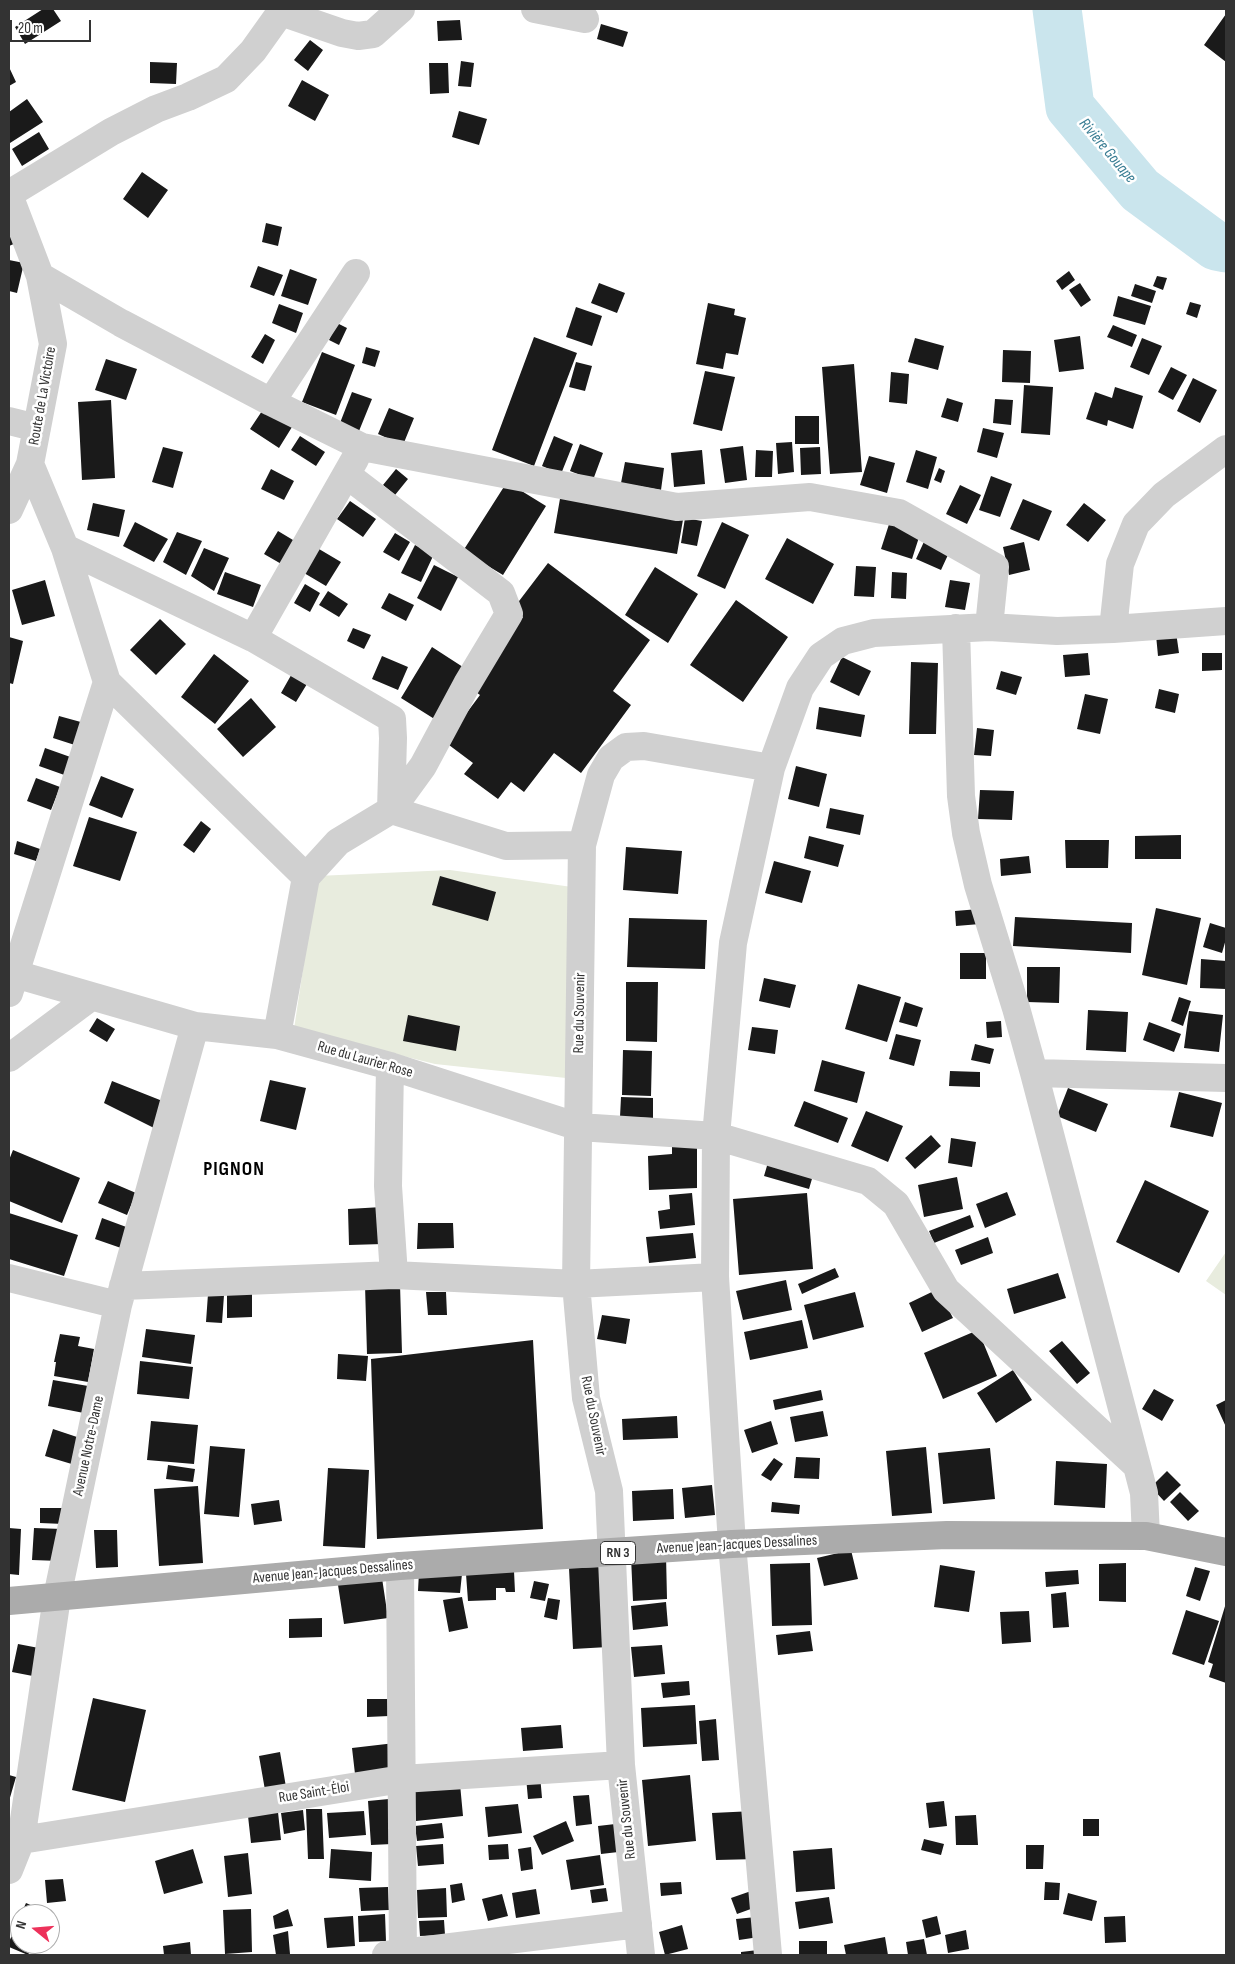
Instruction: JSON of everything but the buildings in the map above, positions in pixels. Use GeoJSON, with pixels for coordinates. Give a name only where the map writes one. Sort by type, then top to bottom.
{"type":"FeatureCollection","features":[{"type":"Feature","properties":{"kind":"main road","name":"Avenue Jean-Jacques Dessalines"},"geometry":{"type":"LineString","coordinates":[[9,1601],[400,1566],[732,1544],[947,1535],[1146,1536],[1226,1552]]}},
{"type":"Feature","properties":{"kind":"street"},"geometry":{"type":"LineString","coordinates":[[9,194],[111,132],[156,109],[226,80],[253,51],[282,10],[342,33],[358,36],[373,34],[401,9]]}},
{"type":"Feature","properties":{"kind":"street"},"geometry":{"type":"LineString","coordinates":[[535,9],[585,19]]}},
{"type":"Feature","properties":{"kind":"street","name":"Route de La Victoire"},"geometry":{"type":"LineString","coordinates":[[9,194],[40,276],[53,344],[30,464],[9,510]]}},
{"type":"Feature","properties":{"kind":"street"},"geometry":{"type":"LineString","coordinates":[[271,402],[356,273]]}},
{"type":"Feature","properties":{"kind":"street"},"geometry":{"type":"LineString","coordinates":[[40,276],[121,323],[271,402],[362,447],[677,507],[810,497],[899,513],[995,567],[988,627]]}},
{"type":"Feature","properties":{"kind":"street"},"geometry":{"type":"LineString","coordinates":[[9,422],[37,428]]}},
{"type":"Feature","properties":{"kind":"street"},"geometry":{"type":"LineString","coordinates":[[253,638],[362,447]]}},
{"type":"Feature","properties":{"kind":"street"},"geometry":{"type":"LineString","coordinates":[[1113,629],[1120,564],[1136,524],[1164,495],[1226,449]]}},
{"type":"Feature","properties":{"kind":"street"},"geometry":{"type":"LineString","coordinates":[[30,464],[65,548],[107,682],[306,877]]}},
{"type":"Feature","properties":{"kind":"street"},"geometry":{"type":"LineString","coordinates":[[277,1035],[306,877],[338,842],[391,810],[423,766],[467,684],[508,614],[501,593],[347,475]]}},
{"type":"Feature","properties":{"kind":"street"},"geometry":{"type":"LineString","coordinates":[[65,548],[253,638],[392,719],[391,810]]}},
{"type":"Feature","properties":{"kind":"street"},"geometry":{"type":"LineString","coordinates":[[768,1955],[732,1544],[715,1277],[716,1136],[733,943],[771,768],[800,688],[821,656],[842,641],[874,633],[956,628],[988,627],[1057,631],[1226,621]]}},
{"type":"Feature","properties":{"kind":"street"},"geometry":{"type":"LineString","coordinates":[[956,628],[961,796],[966,833],[978,884],[1034,1073],[1137,1466],[1144,1494],[1146,1536]]}},
{"type":"Feature","properties":{"kind":"street"},"geometry":{"type":"LineString","coordinates":[[12,984],[107,682]]}},
{"type":"Feature","properties":{"kind":"street","name":"Rue du Souvenir"},"geometry":{"type":"LineString","coordinates":[[641,1955],[621,1765],[610,1491],[586,1398],[576,1284],[582,845],[601,775],[611,758],[626,748],[644,746],[771,768]]}},
{"type":"Feature","properties":{"kind":"street"},"geometry":{"type":"LineString","coordinates":[[391,810],[506,846],[582,845]]}},
{"type":"Feature","properties":{"kind":"street","name":"Rue du Laurier Rose"},"geometry":{"type":"LineString","coordinates":[[12,984],[92,996],[195,1026],[277,1035],[390,1066],[579,1127],[716,1136],[868,1181],[896,1204],[946,1290],[1137,1466]]}},
{"type":"Feature","properties":{"kind":"street"},"geometry":{"type":"LineString","coordinates":[[9,1058],[92,996]]}},
{"type":"Feature","properties":{"kind":"street","name":"Avenue Notre-Dame"},"geometry":{"type":"LineString","coordinates":[[9,1870],[57,1596],[121,1296],[195,1026]]}},
{"type":"Feature","properties":{"kind":"street"},"geometry":{"type":"LineString","coordinates":[[390,1066],[388,1186],[394,1275]]}},
{"type":"Feature","properties":{"kind":"street"},"geometry":{"type":"LineString","coordinates":[[1034,1073],[1226,1078]]}},
{"type":"Feature","properties":{"kind":"street"},"geometry":{"type":"LineString","coordinates":[[9,1278],[121,1296],[394,1275],[576,1284],[715,1277]]}},
{"type":"Feature","properties":{"kind":"street"},"geometry":{"type":"LineString","coordinates":[[400,1566],[402,1779],[397,1954],[638,1924]]}},
{"type":"Feature","properties":{"kind":"street","name":"Rue Saint-Éloi"},"geometry":{"type":"LineString","coordinates":[[15,1841],[402,1779],[621,1765]]}},
{"type":"Feature","properties":{"kind":"shaded area"},"geometry":{"type":"Polygon","coordinates":[[[450,870],[572,887],[566,1078],[435,1064],[294,1029],[317,876],[450,870]]]}},
{"type":"Feature","properties":{"kind":"shaded area"},"geometry":{"type":"Polygon","coordinates":[[[1226,1252],[1226,1295],[1206,1281],[1226,1252]]]}},
{"type":"Feature","properties":{"kind":"waterway","name":"Rivière Gouape"},"geometry":{"type":"LineString","coordinates":[[1057,9],[1070,107],[1140,190],[1216,246],[1226,248]]}},
{"type":"Feature","properties":{"kind":"district","name":"PIGNON"},"geometry":{"type":"Point","coordinates":[234,1170]}}]}
